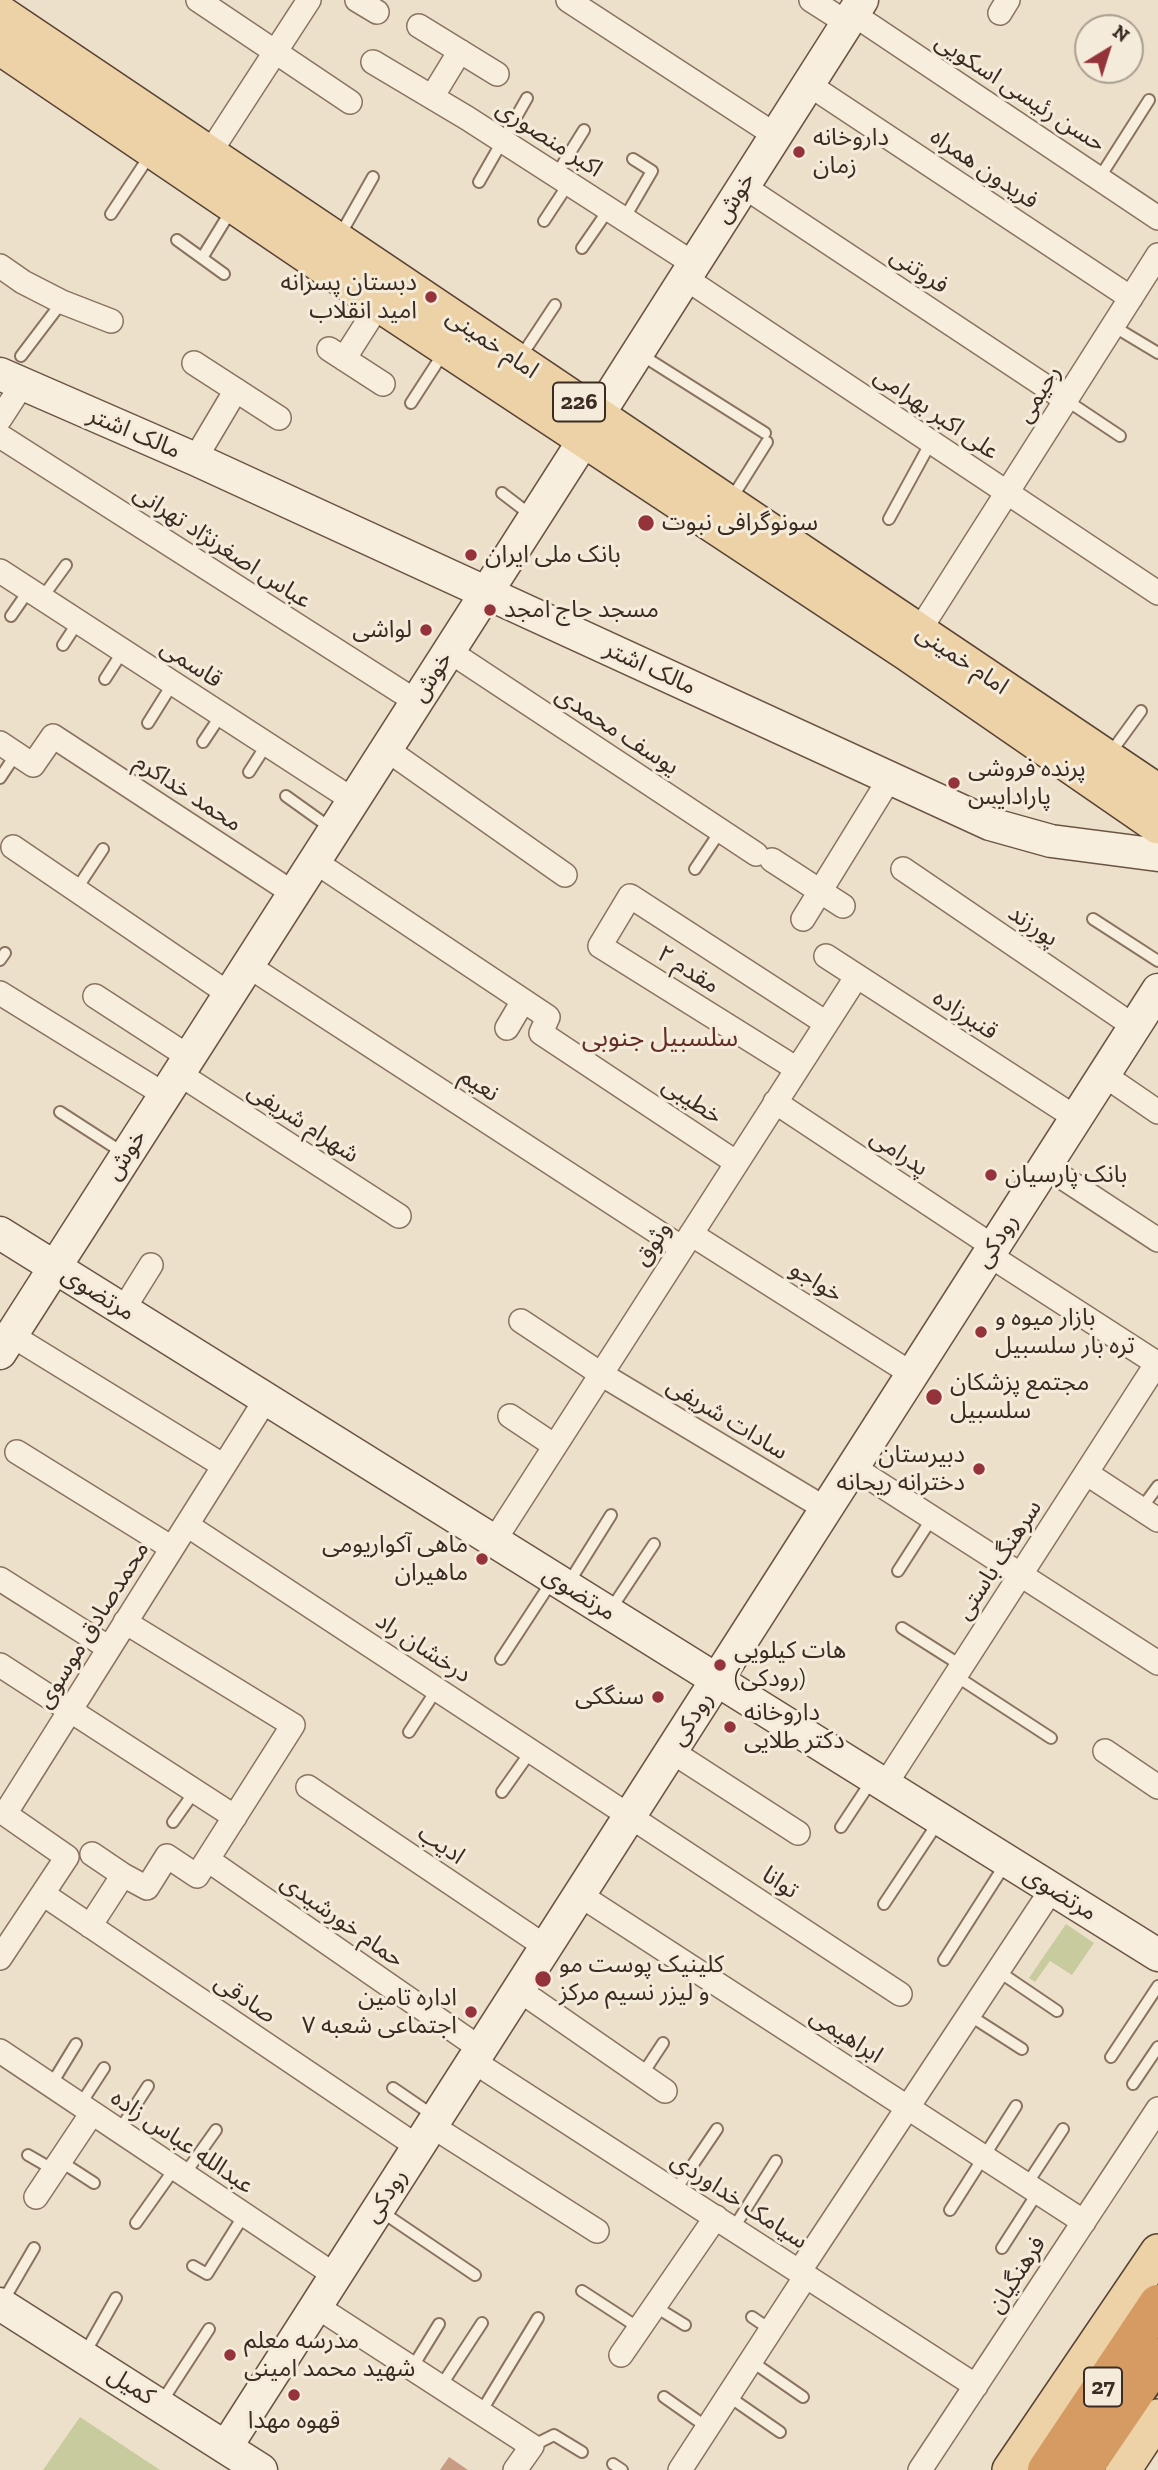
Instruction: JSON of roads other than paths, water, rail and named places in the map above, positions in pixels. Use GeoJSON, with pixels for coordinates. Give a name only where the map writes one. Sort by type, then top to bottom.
{"type":"FeatureCollection","features":[{"type":"Feature","properties":{"kind":"highway","name":"27"},"geometry":{"type":"LineString","coordinates":[[1047,2470],[1158,2304]]}},
{"type":"Feature","properties":{"kind":"highway","name":"27"},"geometry":{"type":"LineString","coordinates":[[1082,2470],[1158,2358]]}},
{"type":"Feature","properties":{"kind":"main road","name":"خوش"},"geometry":{"type":"LineString","coordinates":[[6,1344],[535,517],[854,12]]}},
{"type":"Feature","properties":{"kind":"main road","name":"امام خمینی"},"geometry":{"type":"LineString","coordinates":[[0,13],[518,361],[591,427],[867,613],[1158,825]]}},
{"type":"Feature","properties":{"kind":"main road","name":"امام خمینی"},"geometry":{"type":"LineString","coordinates":[[0,47],[447,348],[729,503],[867,613],[919,631],[1158,792]]}},
{"type":"Feature","properties":{"kind":"main road","name":"مالک اشتر"},"geometry":{"type":"LineString","coordinates":[[14,372],[194,459],[990,824],[1072,845],[1158,855]]}},
{"type":"Feature","properties":{"kind":"main road","name":"رودکی"},"geometry":{"type":"LineString","coordinates":[[226,2447],[1158,990]]}},
{"type":"Feature","properties":{"kind":"main road","name":"مرتضوی"},"geometry":{"type":"LineString","coordinates":[[0,1233],[1158,1955]]}},
{"type":"Feature","properties":{"kind":"main road"},"geometry":{"type":"LineString","coordinates":[[1010,2470],[1158,2252]]}},
{"type":"Feature","properties":{"kind":"main road","name":"کمیل"},"geometry":{"type":"LineString","coordinates":[[0,2304],[261,2470]]}},
{"type":"Feature","properties":{"kind":"main road"},"geometry":{"type":"LineString","coordinates":[[1123,2470],[1158,2417]]}},
{"type":"Feature","properties":{"kind":"street"},"geometry":{"type":"LineString","coordinates":[[198,0],[350,102]]}},
{"type":"Feature","properties":{"kind":"street"},"geometry":{"type":"LineString","coordinates":[[209,154],[309,0]]}},
{"type":"Feature","properties":{"kind":"street"},"geometry":{"type":"LineString","coordinates":[[568,0],[775,135]]}},
{"type":"Feature","properties":{"kind":"street","name":"حسن رئیسی اسکویی"},"geometry":{"type":"LineString","coordinates":[[811,0],[854,12],[1158,216]]}},
{"type":"Feature","properties":{"kind":"street"},"geometry":{"type":"LineString","coordinates":[[419,26],[497,75]]}},
{"type":"Feature","properties":{"kind":"street"},"geometry":{"type":"LineString","coordinates":[[432,97],[460,51]]}},
{"type":"Feature","properties":{"kind":"street","name":"اکبر منصوری"},"geometry":{"type":"LineString","coordinates":[[373,62],[616,214],[689,271]]}},
{"type":"Feature","properties":{"kind":"street","name":"فریدون همراه"},"geometry":{"type":"LineString","coordinates":[[808,84],[1131,298]]}},
{"type":"Feature","properties":{"kind":"street","name":"فروتنی"},"geometry":{"type":"LineString","coordinates":[[743,186],[1066,400]]}},
{"type":"Feature","properties":{"kind":"street","name":"رحیمی"},"geometry":{"type":"LineString","coordinates":[[919,631],[1158,255]]}},
{"type":"Feature","properties":{"kind":"street"},"geometry":{"type":"LineString","coordinates":[[0,266],[62,302],[111,321]]}},
{"type":"Feature","properties":{"kind":"street","name":"علی اکبر بهرامی"},"geometry":{"type":"LineString","coordinates":[[689,271],[931,442],[1158,593]]}},
{"type":"Feature","properties":{"kind":"street"},"geometry":{"type":"LineString","coordinates":[[379,304],[337,354],[383,384]]}},
{"type":"Feature","properties":{"kind":"street"},"geometry":{"type":"LineString","coordinates":[[194,363],[279,418]]}},
{"type":"Feature","properties":{"kind":"street"},"geometry":{"type":"LineString","coordinates":[[0,419],[14,372]]}},
{"type":"Feature","properties":{"kind":"street"},"geometry":{"type":"LineString","coordinates":[[194,459],[236,390]]}},
{"type":"Feature","properties":{"kind":"street","name":"عباس اصغرنژاد تهرانی"},"geometry":{"type":"LineString","coordinates":[[0,436],[417,702]]}},
{"type":"Feature","properties":{"kind":"street","name":"قاسمی"},"geometry":{"type":"LineString","coordinates":[[0,571],[353,800]]}},
{"type":"Feature","properties":{"kind":"street","name":"یوسف محمدی"},"geometry":{"type":"LineString","coordinates":[[449,651],[720,830],[843,905]]}},
{"type":"Feature","properties":{"kind":"street","name":"محمد خداکرم"},"geometry":{"type":"LineString","coordinates":[[8,748],[33,765],[53,736],[293,893]]}},
{"type":"Feature","properties":{"kind":"street"},"geometry":{"type":"LineString","coordinates":[[386,749],[565,875]]}},
{"type":"Feature","properties":{"kind":"street"},"geometry":{"type":"LineString","coordinates":[[803,919],[890,778]]}},
{"type":"Feature","properties":{"kind":"street"},"geometry":{"type":"LineString","coordinates":[[13,847],[229,993]]}},
{"type":"Feature","properties":{"kind":"street","name":"خطیبی"},"geometry":{"type":"LineString","coordinates":[[314,861],[548,1017],[541,1033],[737,1163]]}},
{"type":"Feature","properties":{"kind":"street","name":"پورزند"},"geometry":{"type":"LineString","coordinates":[[903,869],[1135,1027]]}},
{"type":"Feature","properties":{"kind":"street","name":"مقدم ۲"},"geometry":{"type":"LineString","coordinates":[[797,1069],[600,946],[630,896],[826,1023]]}},
{"type":"Feature","properties":{"kind":"street","name":"قنبرزاده"},"geometry":{"type":"LineString","coordinates":[[826,956],[1076,1118]]}},
{"type":"Feature","properties":{"kind":"street","name":"نعیم"},"geometry":{"type":"LineString","coordinates":[[247,965],[686,1241]]}},
{"type":"Feature","properties":{"kind":"street","name":"وثوق"},"geometry":{"type":"LineString","coordinates":[[494,1541],[857,976]]}},
{"type":"Feature","properties":{"kind":"street"},"geometry":{"type":"LineString","coordinates":[[1,996],[177,1075]]}},
{"type":"Feature","properties":{"kind":"street"},"geometry":{"type":"LineString","coordinates":[[96,996],[177,1075]]}},
{"type":"Feature","properties":{"kind":"street"},"geometry":{"type":"LineString","coordinates":[[507,1028],[523,1000]]}},
{"type":"Feature","properties":{"kind":"street","name":"شهرام شریفی"},"geometry":{"type":"LineString","coordinates":[[177,1075],[399,1216]]}},
{"type":"Feature","properties":{"kind":"street"},"geometry":{"type":"LineString","coordinates":[[1104,1076],[1158,1112]]}},
{"type":"Feature","properties":{"kind":"street","name":"پدرامی"},"geometry":{"type":"LineString","coordinates":[[775,1102],[1157,1363]]}},
{"type":"Feature","properties":{"kind":"street"},"geometry":{"type":"LineString","coordinates":[[1045,1166],[1158,1240]]}},
{"type":"Feature","properties":{"kind":"street","name":"خواجو"},"geometry":{"type":"LineString","coordinates":[[686,1241],[912,1374]]}},
{"type":"Feature","properties":{"kind":"street"},"geometry":{"type":"LineString","coordinates":[[123,1310],[151,1265]]}},
{"type":"Feature","properties":{"kind":"street","name":"سادات شریفی"},"geometry":{"type":"LineString","coordinates":[[521,1321],[601,1374],[826,1509]]}},
{"type":"Feature","properties":{"kind":"street"},"geometry":{"type":"LineString","coordinates":[[6,1344],[224,1466]]}},
{"type":"Feature","properties":{"kind":"street","name":"سرهنگ باستی"},"geometry":{"type":"LineString","coordinates":[[879,1782],[959,1671],[1157,1363]]}},
{"type":"Feature","properties":{"kind":"street","name":"محمدصادق موسوی"},"geometry":{"type":"LineString","coordinates":[[43,1894],[67,1857],[5,1814],[266,1399]]}},
{"type":"Feature","properties":{"kind":"street"},"geometry":{"type":"LineString","coordinates":[[510,1416],[555,1446]]}},
{"type":"Feature","properties":{"kind":"street"},"geometry":{"type":"LineString","coordinates":[[17,1452],[172,1548]]}},
{"type":"Feature","properties":{"kind":"street"},"geometry":{"type":"LineString","coordinates":[[853,1467],[1158,1662]]}},
{"type":"Feature","properties":{"kind":"street"},"geometry":{"type":"LineString","coordinates":[[1086,1473],[1150,1515]]}},
{"type":"Feature","properties":{"kind":"street","name":"درخشان راد"},"geometry":{"type":"LineString","coordinates":[[187,1525],[630,1816]]}},
{"type":"Feature","properties":{"kind":"street"},"geometry":{"type":"LineString","coordinates":[[0,1579],[109,1648]]}},
{"type":"Feature","properties":{"kind":"street"},"geometry":{"type":"LineString","coordinates":[[92,1854],[147,1888],[167,1856],[197,1876],[293,1725],[125,1622]]}},
{"type":"Feature","properties":{"kind":"street"},"geometry":{"type":"LineString","coordinates":[[0,1665],[235,1817]]}},
{"type":"Feature","properties":{"kind":"street"},"geometry":{"type":"LineString","coordinates":[[671,1751],[798,1833]]}},
{"type":"Feature","properties":{"kind":"street"},"geometry":{"type":"LineString","coordinates":[[1105,1751],[1158,1787]]}},
{"type":"Feature","properties":{"kind":"street","name":"ادیب"},"geometry":{"type":"LineString","coordinates":[[307,1787],[546,1947]]}},
{"type":"Feature","properties":{"kind":"street","name":"توانا"},"geometry":{"type":"LineString","coordinates":[[630,1816],[900,1993]]}},
{"type":"Feature","properties":{"kind":"street","name":"حمام خورشیدی"},"geometry":{"type":"LineString","coordinates":[[208,1860],[477,2055]]}},
{"type":"Feature","properties":{"kind":"street"},"geometry":{"type":"LineString","coordinates":[[90,1926],[123,1875]]}},
{"type":"Feature","properties":{"kind":"street"},"geometry":{"type":"LineString","coordinates":[[680,2470],[771,2330],[908,2107],[1052,1889]]}},
{"type":"Feature","properties":{"kind":"street"},"geometry":{"type":"LineString","coordinates":[[4,1944],[43,1894]]}},
{"type":"Feature","properties":{"kind":"street","name":"صادقی"},"geometry":{"type":"LineString","coordinates":[[43,1894],[90,1926],[597,2231]]}},
{"type":"Feature","properties":{"kind":"street","name":"ابراهیمی"},"geometry":{"type":"LineString","coordinates":[[580,1895],[1084,2222]]}},
{"type":"Feature","properties":{"kind":"street"},"geometry":{"type":"LineString","coordinates":[[519,1990],[665,2091]]}},
{"type":"Feature","properties":{"kind":"street","name":"عبدالله عباس زاده"},"geometry":{"type":"LineString","coordinates":[[0,2051],[335,2276]]}},
{"type":"Feature","properties":{"kind":"street","name":"سیامک خداوردی"},"geometry":{"type":"LineString","coordinates":[[477,2055],[675,2191],[976,2386]]}},
{"type":"Feature","properties":{"kind":"street"},"geometry":{"type":"LineString","coordinates":[[36,2197],[57,2166],[86,2109]]}},
{"type":"Feature","properties":{"kind":"street","name":"فرهنگیان"},"geometry":{"type":"LineString","coordinates":[[920,2470],[1158,2109]]}},
{"type":"Feature","properties":{"kind":"street"},"geometry":{"type":"LineString","coordinates":[[621,2355],[654,2306],[724,2223]]}},
{"type":"Feature","properties":{"kind":"street"},"geometry":{"type":"LineString","coordinates":[[316,2306],[532,2445],[515,2470]]}},
{"type":"Feature","properties":{"kind":"lane"},"geometry":{"type":"LineString","coordinates":[[479,182],[527,98]]}},
{"type":"Feature","properties":{"kind":"lane"},"geometry":{"type":"LineString","coordinates":[[1100,177],[1149,100]]}},
{"type":"Feature","properties":{"kind":"lane"},"geometry":{"type":"LineString","coordinates":[[544,221],[584,130]]}},
{"type":"Feature","properties":{"kind":"lane"},"geometry":{"type":"LineString","coordinates":[[111,214],[153,149]]}},
{"type":"Feature","properties":{"kind":"lane"},"geometry":{"type":"LineString","coordinates":[[582,248],[616,214],[652,171],[633,159]]}},
{"type":"Feature","properties":{"kind":"lane"},"geometry":{"type":"LineString","coordinates":[[338,240],[373,177]]}},
{"type":"Feature","properties":{"kind":"lane"},"geometry":{"type":"LineString","coordinates":[[202,258],[234,205]]}},
{"type":"Feature","properties":{"kind":"lane"},"geometry":{"type":"LineString","coordinates":[[177,240],[224,274]]}},
{"type":"Feature","properties":{"kind":"lane"},"geometry":{"type":"LineString","coordinates":[[14,372],[62,302]]}},
{"type":"Feature","properties":{"kind":"lane"},"geometry":{"type":"LineString","coordinates":[[518,361],[555,305]]}},
{"type":"Feature","properties":{"kind":"lane"},"geometry":{"type":"LineString","coordinates":[[1113,326],[1158,353]]}},
{"type":"Feature","properties":{"kind":"lane"},"geometry":{"type":"LineString","coordinates":[[411,403],[447,348]]}},
{"type":"Feature","properties":{"kind":"lane"},"geometry":{"type":"LineString","coordinates":[[637,352],[766,437],[729,503]]}},
{"type":"Feature","properties":{"kind":"lane"},"geometry":{"type":"LineString","coordinates":[[1066,400],[1120,436]]}},
{"type":"Feature","properties":{"kind":"lane"},"geometry":{"type":"LineString","coordinates":[[889,519],[931,442]]}},
{"type":"Feature","properties":{"kind":"lane"},"geometry":{"type":"LineString","coordinates":[[502,493],[535,517]]}},
{"type":"Feature","properties":{"kind":"lane"},"geometry":{"type":"LineString","coordinates":[[12,616],[66,565]]}},
{"type":"Feature","properties":{"kind":"lane"},"geometry":{"type":"LineString","coordinates":[[63,645],[78,622]]}},
{"type":"Feature","properties":{"kind":"lane"},"geometry":{"type":"LineString","coordinates":[[105,678],[123,651]]}},
{"type":"Feature","properties":{"kind":"lane"},"geometry":{"type":"LineString","coordinates":[[148,723],[173,683]]}},
{"type":"Feature","properties":{"kind":"lane"},"geometry":{"type":"LineString","coordinates":[[1107,758],[1141,711]]}},
{"type":"Feature","properties":{"kind":"lane"},"geometry":{"type":"LineString","coordinates":[[203,742],[221,715]]}},
{"type":"Feature","properties":{"kind":"lane"},"geometry":{"type":"LineString","coordinates":[[249,772],[267,744]]}},
{"type":"Feature","properties":{"kind":"lane"},"geometry":{"type":"LineString","coordinates":[[0,778],[8,748]]}},
{"type":"Feature","properties":{"kind":"lane"},"geometry":{"type":"LineString","coordinates":[[286,796],[334,830]]}},
{"type":"Feature","properties":{"kind":"lane"},"geometry":{"type":"LineString","coordinates":[[695,869],[720,830]]}},
{"type":"Feature","properties":{"kind":"lane"},"geometry":{"type":"LineString","coordinates":[[76,890],[103,849]]}},
{"type":"Feature","properties":{"kind":"lane"},"geometry":{"type":"LineString","coordinates":[[1093,919],[1158,961]]}},
{"type":"Feature","properties":{"kind":"lane"},"geometry":{"type":"LineString","coordinates":[[60,1112],[126,1154]]}},
{"type":"Feature","properties":{"kind":"lane"},"geometry":{"type":"LineString","coordinates":[[1150,1515],[1158,1486]]}},
{"type":"Feature","properties":{"kind":"lane"},"geometry":{"type":"LineString","coordinates":[[501,1659],[611,1515]]}},
{"type":"Feature","properties":{"kind":"lane"},"geometry":{"type":"LineString","coordinates":[[898,1571],[932,1517]]}},
{"type":"Feature","properties":{"kind":"lane"},"geometry":{"type":"LineString","coordinates":[[609,1613],[654,1544]]}},
{"type":"Feature","properties":{"kind":"lane"},"geometry":{"type":"LineString","coordinates":[[902,1629],[1051,1738]]}},
{"type":"Feature","properties":{"kind":"lane"},"geometry":{"type":"LineString","coordinates":[[410,1732],[437,1689]]}},
{"type":"Feature","properties":{"kind":"lane"},"geometry":{"type":"LineString","coordinates":[[502,1792],[531,1751]]}},
{"type":"Feature","properties":{"kind":"lane"},"geometry":{"type":"LineString","coordinates":[[841,1826],[879,1782]]}},
{"type":"Feature","properties":{"kind":"lane"},"geometry":{"type":"LineString","coordinates":[[173,1822],[195,1791]]}},
{"type":"Feature","properties":{"kind":"lane"},"geometry":{"type":"LineString","coordinates":[[884,1904],[940,1819]]}},
{"type":"Feature","properties":{"kind":"lane"},"geometry":{"type":"LineString","coordinates":[[944,1960],[1007,1861]]}},
{"type":"Feature","properties":{"kind":"lane"},"geometry":{"type":"LineString","coordinates":[[998,1971],[1057,2011]]}},
{"type":"Feature","properties":{"kind":"lane"},"geometry":{"type":"LineString","coordinates":[[1111,2057],[1158,1986]]}},
{"type":"Feature","properties":{"kind":"lane"},"geometry":{"type":"LineString","coordinates":[[969,2015],[1022,2049]]}},
{"type":"Feature","properties":{"kind":"lane"},"geometry":{"type":"LineString","coordinates":[[642,2076],[663,2043]]}},
{"type":"Feature","properties":{"kind":"lane"},"geometry":{"type":"LineString","coordinates":[[51,2085],[76,2044]]}},
{"type":"Feature","properties":{"kind":"lane"},"geometry":{"type":"LineString","coordinates":[[1133,2084],[1158,2047]]}},
{"type":"Feature","properties":{"kind":"lane"},"geometry":{"type":"LineString","coordinates":[[86,2109],[104,2068]]}},
{"type":"Feature","properties":{"kind":"lane"},"geometry":{"type":"LineString","coordinates":[[120,2131],[148,2086]]}},
{"type":"Feature","properties":{"kind":"lane"},"geometry":{"type":"LineString","coordinates":[[393,2088],[429,2131]]}},
{"type":"Feature","properties":{"kind":"lane"},"geometry":{"type":"LineString","coordinates":[[950,2210],[1016,2106]]}},
{"type":"Feature","properties":{"kind":"lane"},"geometry":{"type":"LineString","coordinates":[[675,2191],[717,2129]]}},
{"type":"Feature","properties":{"kind":"lane"},"geometry":{"type":"LineString","coordinates":[[1002,2248],[1063,2129]]}},
{"type":"Feature","properties":{"kind":"lane"},"geometry":{"type":"LineString","coordinates":[[136,2223],[216,2130]]}},
{"type":"Feature","properties":{"kind":"lane"},"geometry":{"type":"LineString","coordinates":[[29,2155],[94,2183]]}},
{"type":"Feature","properties":{"kind":"lane"},"geometry":{"type":"LineString","coordinates":[[724,2223],[776,2161]]}},
{"type":"Feature","properties":{"kind":"lane"},"geometry":{"type":"LineString","coordinates":[[378,2209],[475,2275]]}},
{"type":"Feature","properties":{"kind":"lane"},"geometry":{"type":"LineString","coordinates":[[193,2266],[207,2274],[244,2215]]}},
{"type":"Feature","properties":{"kind":"lane"},"geometry":{"type":"LineString","coordinates":[[0,2304],[34,2248]]}},
{"type":"Feature","properties":{"kind":"lane"},"geometry":{"type":"LineString","coordinates":[[582,2291],[639,2328]]}},
{"type":"Feature","properties":{"kind":"lane"},"geometry":{"type":"LineString","coordinates":[[83,2356],[116,2298]]}},
{"type":"Feature","properties":{"kind":"lane"},"geometry":{"type":"LineString","coordinates":[[654,2306],[685,2325]]}},
{"type":"Feature","properties":{"kind":"lane"},"geometry":{"type":"LineString","coordinates":[[752,2317],[771,2330]]}},
{"type":"Feature","properties":{"kind":"lane"},"geometry":{"type":"LineString","coordinates":[[481,2412],[538,2318]]}},
{"type":"Feature","properties":{"kind":"lane"},"geometry":{"type":"LineString","coordinates":[[412,2368],[439,2323]]}},
{"type":"Feature","properties":{"kind":"lane"},"geometry":{"type":"LineString","coordinates":[[441,2386],[482,2323]]}},
{"type":"Feature","properties":{"kind":"lane"},"geometry":{"type":"LineString","coordinates":[[159,2404],[209,2329]]}},
{"type":"Feature","properties":{"kind":"lane"},"geometry":{"type":"LineString","coordinates":[[751,2361],[803,2397]]}},
{"type":"Feature","properties":{"kind":"lane"},"geometry":{"type":"LineString","coordinates":[[729,2396],[780,2432]]}},
{"type":"Feature","properties":{"kind":"lane"},"geometry":{"type":"LineString","coordinates":[[664,2397],[708,2428]]}},
{"type":"Feature","properties":{"kind":"lane"},"geometry":{"type":"LineString","coordinates":[[532,2445],[554,2435],[582,2452]]}},
{"type":"Feature","properties":{"kind":"place","name":"داروخانه زمان"},"geometry":{"type":"Point","coordinates":[799,152]}},
{"type":"Feature","properties":{"kind":"place","name":"دبستان پسرانه امید انقلاب"},"geometry":{"type":"Point","coordinates":[431,297]}},
{"type":"Feature","properties":{"kind":"place","name":"سونوگرافی نبوت"},"geometry":{"type":"Point","coordinates":[646,523]}},
{"type":"Feature","properties":{"kind":"place","name":"بانک ملی ایران"},"geometry":{"type":"Point","coordinates":[471,555]}},
{"type":"Feature","properties":{"kind":"place","name":"مسجد حاج امجد"},"geometry":{"type":"Point","coordinates":[490,610]}},
{"type":"Feature","properties":{"kind":"place","name":"لواشی"},"geometry":{"type":"Point","coordinates":[426,630]}},
{"type":"Feature","properties":{"kind":"place","name":"پرنده فروشی پارادایس"},"geometry":{"type":"Point","coordinates":[954,783]}},
{"type":"Feature","properties":{"kind":"place","name":"بانک پارسیان"},"geometry":{"type":"Point","coordinates":[991,1175]}},
{"type":"Feature","properties":{"kind":"place","name":"بازار میوه و تره بار سلسبیل"},"geometry":{"type":"Point","coordinates":[981,1332]}},
{"type":"Feature","properties":{"kind":"place","name":"مجتمع پزشکان سلسبیل"},"geometry":{"type":"Point","coordinates":[934,1397]}},
{"type":"Feature","properties":{"kind":"place","name":"دبیرستان دخترانه ریحانه"},"geometry":{"type":"Point","coordinates":[979,1469]}},
{"type":"Feature","properties":{"kind":"place","name":"ماهی آکواریومی ماهیران"},"geometry":{"type":"Point","coordinates":[482,1559]}},
{"type":"Feature","properties":{"kind":"place","name":"هات کیلویی (رودکی)"},"geometry":{"type":"Point","coordinates":[720,1665]}},
{"type":"Feature","properties":{"kind":"place","name":"سنگکی"},"geometry":{"type":"Point","coordinates":[658,1697]}},
{"type":"Feature","properties":{"kind":"place","name":"داروخانه دکتر طلایی"},"geometry":{"type":"Point","coordinates":[730,1727]}},
{"type":"Feature","properties":{"kind":"place","name":"کلینیک پوست مو و لیزر نسیم مرکز"},"geometry":{"type":"Point","coordinates":[543,1979]}},
{"type":"Feature","properties":{"kind":"place","name":"اداره تامین اجتماعی شعبه ۷"},"geometry":{"type":"Point","coordinates":[471,2012]}},
{"type":"Feature","properties":{"kind":"place","name":"مدرسه معلم شهید محمد امینی"},"geometry":{"type":"Point","coordinates":[230,2355]}},
{"type":"Feature","properties":{"kind":"place","name":"قهوه مهدا"},"geometry":{"type":"Point","coordinates":[294,2395]}},
{"type":"Feature","properties":{"kind":"district","name":"سلسبیل جنوبی"},"geometry":{"type":"Point","coordinates":[660,1039]}}]}
